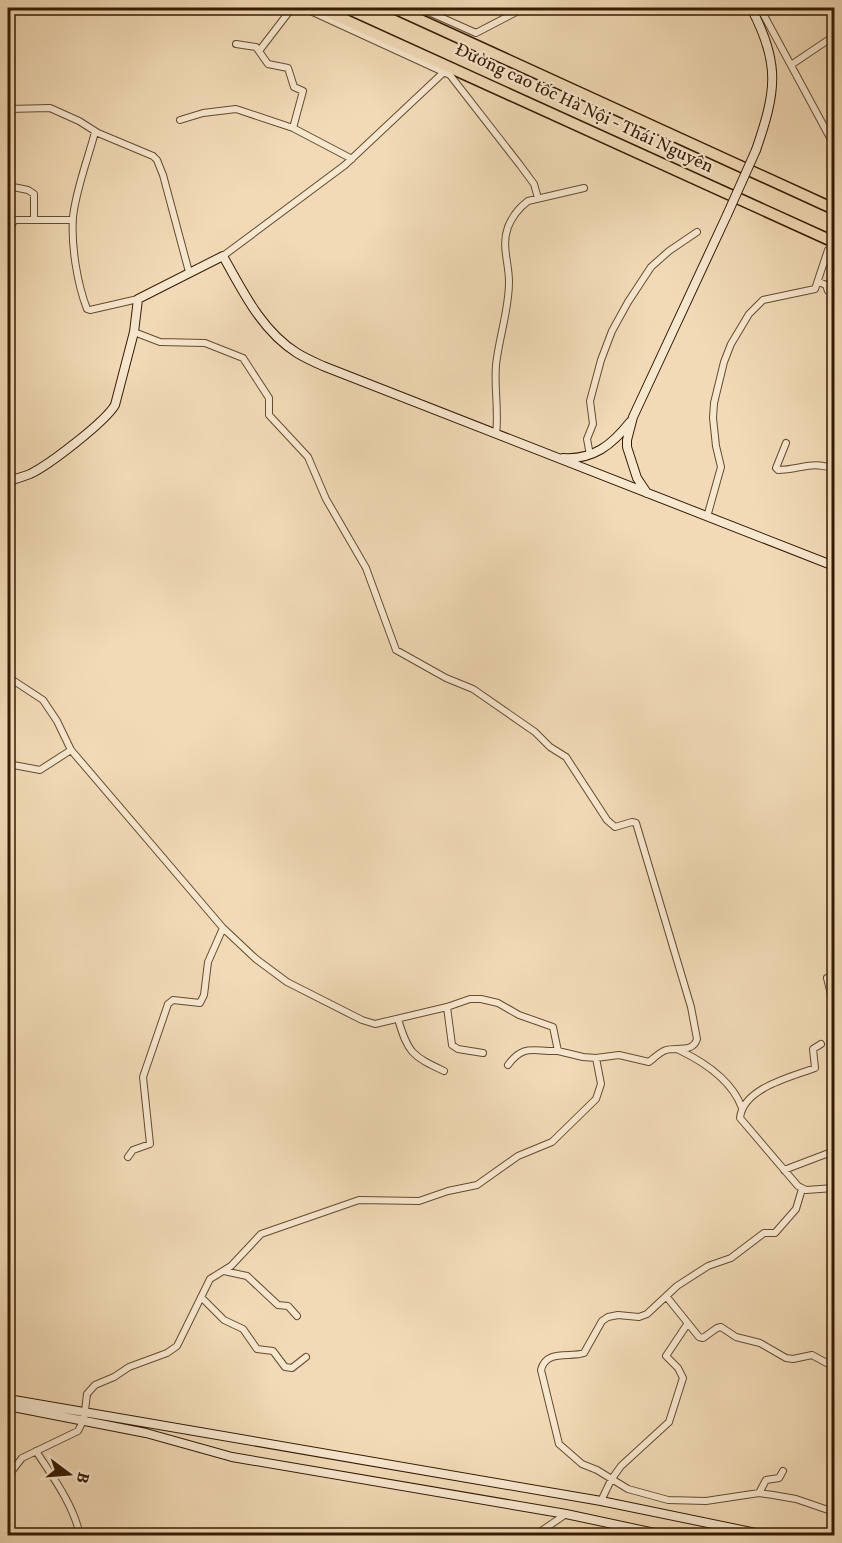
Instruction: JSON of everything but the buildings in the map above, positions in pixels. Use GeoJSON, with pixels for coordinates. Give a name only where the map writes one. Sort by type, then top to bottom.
{"type":"FeatureCollection","features":[{"type":"Feature","properties":{"kind":"highway","name":"Đường cao tốc Hà Nội - Thái Nguyên"},"geometry":{"type":"LineString","coordinates":[[319,8],[834,242]]}},
{"type":"Feature","properties":{"kind":"highway","name":"Đường cao tốc Hà Nội - Thái Nguyên"},"geometry":{"type":"LineString","coordinates":[[394,8],[834,209]]}},
{"type":"Feature","properties":{"kind":"street"},"geometry":{"type":"LineString","coordinates":[[259,51],[292,8]]}},
{"type":"Feature","properties":{"kind":"street"},"geometry":{"type":"LineString","coordinates":[[304,8],[450,75],[534,184],[538,198]]}},
{"type":"Feature","properties":{"kind":"street"},"geometry":{"type":"LineString","coordinates":[[420,8],[476,33],[524,8]]}},
{"type":"Feature","properties":{"kind":"street"},"geometry":{"type":"LineString","coordinates":[[647,493],[637,478],[627,447],[633,417],[756,150],[771,104],[773,72],[770,53],[751,8]]}},
{"type":"Feature","properties":{"kind":"street"},"geometry":{"type":"LineString","coordinates":[[772,8],[762,10],[834,145]]}},
{"type":"Feature","properties":{"kind":"street"},"geometry":{"type":"LineString","coordinates":[[791,65],[834,36]]}},
{"type":"Feature","properties":{"kind":"street"},"geometry":{"type":"LineString","coordinates":[[236,44],[256,47],[268,64],[288,68],[294,87],[303,91],[293,128]]}},
{"type":"Feature","properties":{"kind":"street"},"geometry":{"type":"LineString","coordinates":[[95,132],[73,220],[80,287],[87,309],[93,310],[138,299],[223,256],[352,159],[444,72]]}},
{"type":"Feature","properties":{"kind":"street"},"geometry":{"type":"LineString","coordinates":[[8,109],[50,108],[95,132],[153,156],[157,160],[189,272]]}},
{"type":"Feature","properties":{"kind":"street"},"geometry":{"type":"LineString","coordinates":[[180,120],[203,113],[236,109],[293,128],[352,159]]}},
{"type":"Feature","properties":{"kind":"street"},"geometry":{"type":"LineString","coordinates":[[8,186],[28,190],[34,194],[34,220]]}},
{"type":"Feature","properties":{"kind":"street"},"geometry":{"type":"LineString","coordinates":[[496,434],[498,416],[496,362],[505,320],[509,280],[504,243],[508,225],[528,201],[584,188]]}},
{"type":"Feature","properties":{"kind":"street"},"geometry":{"type":"LineString","coordinates":[[8,229],[15,220],[73,220]]}},
{"type":"Feature","properties":{"kind":"street"},"geometry":{"type":"LineString","coordinates":[[590,455],[586,439],[592,424],[590,401],[612,331],[651,267],[669,251],[697,232]]}},
{"type":"Feature","properties":{"kind":"street"},"geometry":{"type":"LineString","coordinates":[[707,517],[721,467],[715,436],[714,403],[731,344],[749,314],[763,300],[815,289],[828,250],[834,250]]}},
{"type":"Feature","properties":{"kind":"street"},"geometry":{"type":"LineString","coordinates":[[223,256],[252,308],[273,333],[296,353],[322,366],[834,566]]}},
{"type":"Feature","properties":{"kind":"street"},"geometry":{"type":"LineString","coordinates":[[819,282],[826,285],[828,291],[834,291]]}},
{"type":"Feature","properties":{"kind":"street"},"geometry":{"type":"LineString","coordinates":[[8,481],[30,474],[71,446],[110,413],[115,405],[134,332],[138,299]]}},
{"type":"Feature","properties":{"kind":"street"},"geometry":{"type":"LineString","coordinates":[[134,332],[160,342],[189,341],[205,344],[243,358],[269,398],[269,415],[308,458],[326,499],[366,568],[396,650],[446,678],[473,689],[535,732],[550,747],[566,757],[600,810],[615,827],[636,823],[691,1007],[697,1040],[693,1046],[663,1052],[649,1062],[619,1055],[596,1058],[577,1056],[558,1050],[523,1050],[515,1054],[508,1065]]}},
{"type":"Feature","properties":{"kind":"street"},"geometry":{"type":"LineString","coordinates":[[557,458],[570,459],[590,455],[609,445],[633,417]]}},
{"type":"Feature","properties":{"kind":"street"},"geometry":{"type":"LineString","coordinates":[[786,443],[776,468],[778,470],[815,464],[834,469]]}},
{"type":"Feature","properties":{"kind":"street"},"geometry":{"type":"LineString","coordinates":[[8,677],[43,700],[57,721],[71,750],[223,928],[262,964],[294,986],[368,1023],[398,1019],[475,998],[498,1003],[519,1015],[553,1027],[558,1050]]}},
{"type":"Feature","properties":{"kind":"street"},"geometry":{"type":"LineString","coordinates":[[8,764],[39,770],[71,750]]}},
{"type":"Feature","properties":{"kind":"street"},"geometry":{"type":"LineString","coordinates":[[128,1157],[133,1150],[150,1144],[143,1077],[168,1004],[173,1000],[200,1003],[204,995],[208,962],[223,928]]}},
{"type":"Feature","properties":{"kind":"street"},"geometry":{"type":"LineString","coordinates":[[827,978],[834,1006]]}},
{"type":"Feature","properties":{"kind":"street"},"geometry":{"type":"LineString","coordinates":[[447,1007],[452,1045],[458,1049],[483,1053]]}},
{"type":"Feature","properties":{"kind":"street"},"geometry":{"type":"LineString","coordinates":[[398,1019],[409,1050],[425,1062],[444,1071]]}},
{"type":"Feature","properties":{"kind":"street"},"geometry":{"type":"LineString","coordinates":[[821,1044],[813,1049],[815,1068],[764,1089],[751,1097],[742,1108],[740,1118],[802,1189],[834,1188]]}},
{"type":"Feature","properties":{"kind":"street"},"geometry":{"type":"LineString","coordinates":[[679,1050],[706,1064],[732,1089],[742,1108]]}},
{"type":"Feature","properties":{"kind":"street"},"geometry":{"type":"LineString","coordinates":[[8,1476],[18,1461],[72,1435],[82,1425],[87,1394],[95,1385],[114,1377],[129,1367],[167,1353],[177,1346],[210,1279],[231,1266],[261,1234],[353,1201],[366,1199],[418,1202],[448,1191],[477,1185],[518,1156],[552,1142],[596,1099],[601,1084],[596,1058]]}},
{"type":"Feature","properties":{"kind":"street"},"geometry":{"type":"LineString","coordinates":[[784,1170],[834,1151]]}},
{"type":"Feature","properties":{"kind":"street"},"geometry":{"type":"LineString","coordinates":[[802,1189],[796,1209],[775,1233],[764,1233],[731,1258],[708,1266],[677,1286],[643,1316],[608,1317],[602,1321],[584,1353],[554,1356],[542,1366],[545,1392],[559,1444],[582,1464],[597,1470],[628,1490],[668,1500],[706,1501],[759,1493],[796,1499],[834,1512]]}},
{"type":"Feature","properties":{"kind":"street"},"geometry":{"type":"LineString","coordinates":[[223,1271],[247,1275],[278,1305],[288,1305],[297,1316]]}},
{"type":"Feature","properties":{"kind":"street"},"geometry":{"type":"LineString","coordinates":[[666,1296],[701,1338],[721,1328],[736,1337],[760,1343],[786,1358],[812,1355],[834,1367]]}},
{"type":"Feature","properties":{"kind":"street"},"geometry":{"type":"LineString","coordinates":[[201,1297],[227,1322],[243,1329],[254,1347],[262,1351],[273,1351],[285,1367],[292,1368],[306,1358]]}},
{"type":"Feature","properties":{"kind":"street"},"geometry":{"type":"LineString","coordinates":[[601,1501],[610,1480],[630,1456],[669,1422],[683,1378],[678,1368],[666,1356],[688,1323]]}},
{"type":"Feature","properties":{"kind":"street"},"geometry":{"type":"LineString","coordinates":[[8,1399],[84,1416],[232,1457],[566,1514],[669,1536]]}},
{"type":"Feature","properties":{"kind":"street"},"geometry":{"type":"LineString","coordinates":[[8,1406],[246,1439],[601,1501],[771,1536]]}},
{"type":"Feature","properties":{"kind":"street"},"geometry":{"type":"LineString","coordinates":[[36,1451],[57,1483],[80,1536]]}},
{"type":"Feature","properties":{"kind":"street"},"geometry":{"type":"LineString","coordinates":[[759,1493],[766,1480],[779,1478],[783,1471]]}},
{"type":"Feature","properties":{"kind":"street"},"geometry":{"type":"LineString","coordinates":[[534,1536],[566,1514]]}}]}
